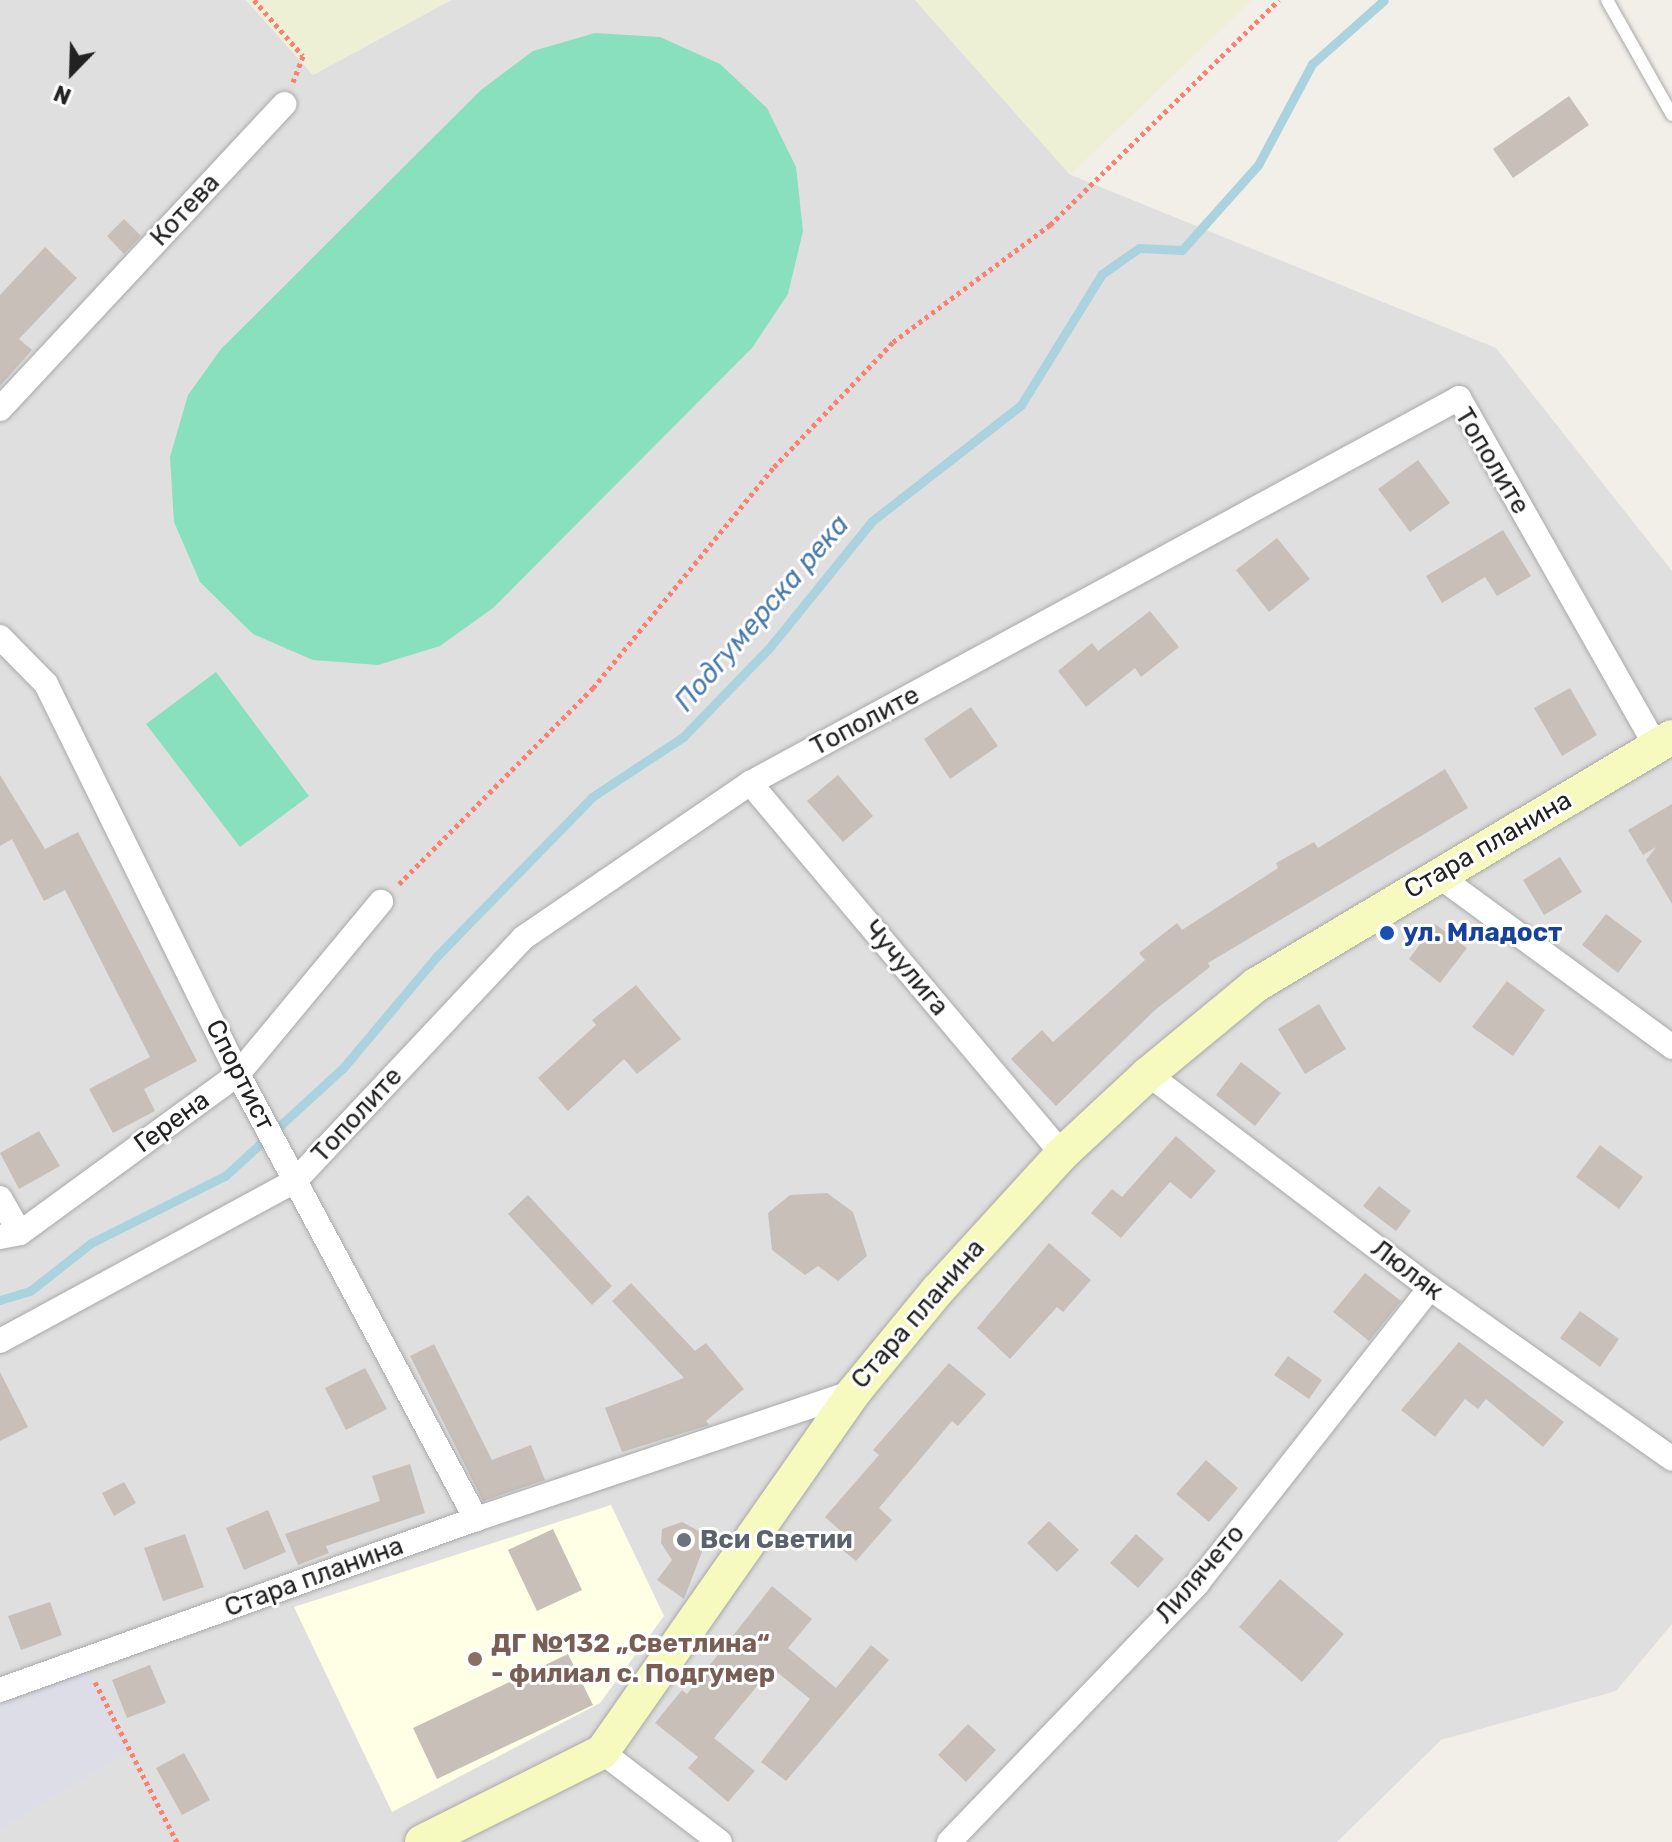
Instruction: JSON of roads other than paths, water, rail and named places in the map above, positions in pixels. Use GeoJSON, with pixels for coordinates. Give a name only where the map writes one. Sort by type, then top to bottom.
{"type":"FeatureCollection","features":[{"type":"Feature","properties":{"kind":"street","name":"Котева"},"geometry":{"type":"LineString","coordinates":[[0,409],[284,104]]}},
{"type":"Feature","properties":{"kind":"street","name":"Тополите"},"geometry":{"type":"LineString","coordinates":[[0,1341],[295,1181],[523,938],[750,783],[1459,398],[1664,741]]}},
{"type":"Feature","properties":{"kind":"street","name":"Спортист"},"geometry":{"type":"LineString","coordinates":[[0,637],[46,684],[238,1074],[476,1519]]}},
{"type":"Feature","properties":{"kind":"street","name":"Стара планина"},"geometry":{"type":"LineString","coordinates":[[0,1690],[476,1519],[854,1392],[937,1291],[1062,1154],[1148,1074],[1256,985],[1436,874],[1664,741]]}},
{"type":"Feature","properties":{"kind":"street","name":"Чучулига"},"geometry":{"type":"LineString","coordinates":[[750,783],[1062,1154]]}},
{"type":"Feature","properties":{"kind":"street"},"geometry":{"type":"LineString","coordinates":[[1436,874],[1672,1047]]}},
{"type":"Feature","properties":{"kind":"street","name":"Герена"},"geometry":{"type":"LineString","coordinates":[[10,1235],[238,1074],[381,902]]}},
{"type":"Feature","properties":{"kind":"street","name":"Люляк"},"geometry":{"type":"LineString","coordinates":[[1148,1074],[1430,1288],[1672,1459]]}},
{"type":"Feature","properties":{"kind":"street"},"geometry":{"type":"LineString","coordinates":[[0,1198],[10,1235]]}},
{"type":"Feature","properties":{"kind":"street","name":"Лилячето"},"geometry":{"type":"LineString","coordinates":[[949,1842],[1197,1584],[1430,1288]]}},
{"type":"Feature","properties":{"kind":"street"},"geometry":{"type":"LineString","coordinates":[[422,1842],[602,1752],[854,1392]]}},
{"type":"Feature","properties":{"kind":"street"},"geometry":{"type":"LineString","coordinates":[[602,1752],[720,1842]]}},
{"type":"Feature","properties":{"kind":"lane"},"geometry":{"type":"LineString","coordinates":[[1607,0],[1672,115]]}},
{"type":"Feature","properties":{"kind":"waterway","name":"Подгумерска река"},"geometry":{"type":"LineString","coordinates":[[0,1300],[30,1291],[91,1243],[225,1176],[343,1068],[437,956],[592,797],[683,737],[770,647],[872,521],[1021,405],[1102,274],[1139,248],[1182,250],[1258,165],[1312,64],[1384,0]]}},
{"type":"Feature","properties":{"kind":"place","name":"ул. Младост"},"geometry":{"type":"Point","coordinates":[1387,933]}},
{"type":"Feature","properties":{"kind":"place","name":"Вси Светии"},"geometry":{"type":"Point","coordinates":[684,1540]}},
{"type":"Feature","properties":{"kind":"place","name":"ДГ №132 „Светлина“ - филиал с. Подгумер"},"geometry":{"type":"Point","coordinates":[475,1659]}}]}
